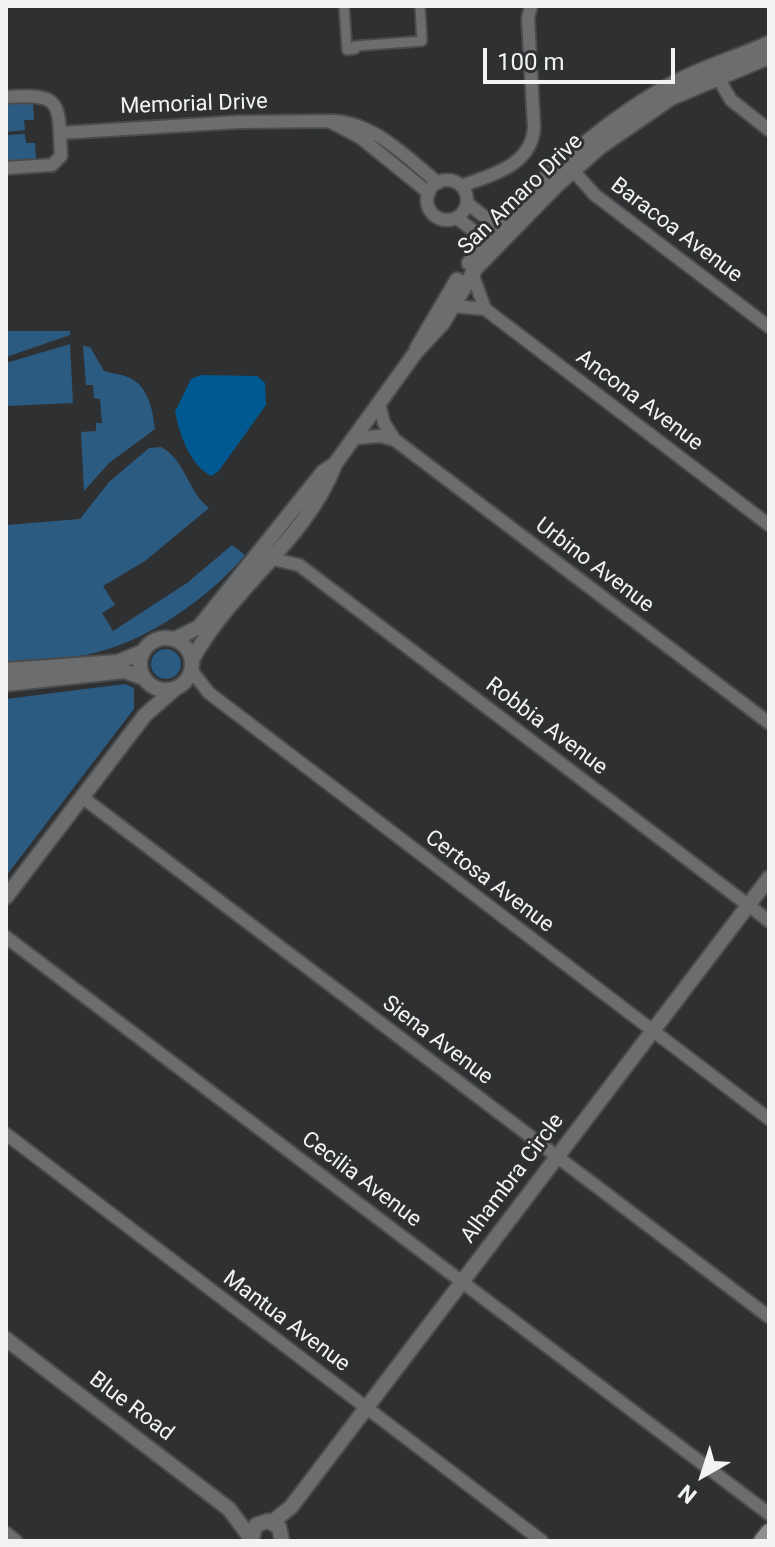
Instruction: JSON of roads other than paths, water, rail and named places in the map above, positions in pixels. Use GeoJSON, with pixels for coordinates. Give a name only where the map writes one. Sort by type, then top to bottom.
{"type":"FeatureCollection","features":[{"type":"Feature","properties":{"kind":"street"},"geometry":{"type":"LineString","coordinates":[[344,6],[347,50],[355,49],[355,46],[422,41],[420,6]]}},
{"type":"Feature","properties":{"kind":"street"},"geometry":{"type":"LineString","coordinates":[[457,218],[467,201],[488,178],[521,157],[533,138],[528,18],[531,6]]}},
{"type":"Feature","properties":{"kind":"street","name":"San Amaro Drive"},"geometry":{"type":"LineString","coordinates":[[416,352],[418,341],[439,307],[490,244],[568,166],[660,91],[769,43]]}},
{"type":"Feature","properties":{"kind":"street","name":"San Amaro Drive"},"geometry":{"type":"LineString","coordinates":[[568,166],[671,98],[769,57]]}},
{"type":"Feature","properties":{"kind":"street"},"geometry":{"type":"LineString","coordinates":[[723,63],[718,78],[731,100],[769,130]]}},
{"type":"Feature","properties":{"kind":"street"},"geometry":{"type":"LineString","coordinates":[[6,97],[47,97],[56,106],[61,156],[52,165],[6,168]]}},
{"type":"Feature","properties":{"kind":"street","name":"Memorial Drive"},"geometry":{"type":"LineString","coordinates":[[60,133],[238,122],[350,121],[368,128],[433,188]]}},
{"type":"Feature","properties":{"kind":"street","name":"Baracoa Avenue"},"geometry":{"type":"LineString","coordinates":[[568,166],[595,195],[769,327]]}},
{"type":"Feature","properties":{"kind":"street"},"geometry":{"type":"LineString","coordinates":[[488,178],[461,186],[448,181],[433,188],[428,205],[434,215],[445,220],[457,218],[490,244]]}},
{"type":"Feature","properties":{"kind":"street"},"geometry":{"type":"LineString","coordinates":[[461,186],[467,201],[502,230]]}},
{"type":"Feature","properties":{"kind":"street","name":"San Amaro Drive"},"geometry":{"type":"LineString","coordinates":[[192,665],[220,619],[272,559],[329,479],[335,464],[416,352],[426,346],[490,244]]}},
{"type":"Feature","properties":{"kind":"street"},"geometry":{"type":"LineString","coordinates":[[453,306],[485,309],[472,273]]}},
{"type":"Feature","properties":{"kind":"street","name":"Ancona Avenue"},"geometry":{"type":"LineString","coordinates":[[485,309],[769,525]]}},
{"type":"Feature","properties":{"kind":"street","name":"Urbino Avenue"},"geometry":{"type":"LineString","coordinates":[[379,404],[384,423],[395,440],[769,723]]}},
{"type":"Feature","properties":{"kind":"street"},"geometry":{"type":"LineString","coordinates":[[356,438],[380,436],[395,440]]}},
{"type":"Feature","properties":{"kind":"street","name":"San Amaro Drive"},"geometry":{"type":"LineString","coordinates":[[175,639],[199,627],[323,472],[335,464]]}},
{"type":"Feature","properties":{"kind":"street","name":"Robbia Avenue"},"geometry":{"type":"LineString","coordinates":[[285,541],[299,565],[769,921]]}},
{"type":"Feature","properties":{"kind":"street"},"geometry":{"type":"LineString","coordinates":[[259,573],[269,552],[269,543]]}},
{"type":"Feature","properties":{"kind":"street","name":"Robbia Avenue"},"geometry":{"type":"LineString","coordinates":[[272,559],[299,565]]}},
{"type":"Feature","properties":{"kind":"street"},"geometry":{"type":"LineString","coordinates":[[6,670],[118,662],[142,652],[154,640],[175,639],[185,646],[192,665],[185,681],[145,715],[6,897]]}},
{"type":"Feature","properties":{"kind":"street"},"geometry":{"type":"LineString","coordinates":[[142,652],[140,666],[147,681],[145,715]]}},
{"type":"Feature","properties":{"kind":"street","name":"Certosa Avenue"},"geometry":{"type":"LineString","coordinates":[[192,665],[209,693],[769,1119]]}},
{"type":"Feature","properties":{"kind":"street"},"geometry":{"type":"LineString","coordinates":[[6,684],[124,671],[165,690],[176,688]]}},
{"type":"Feature","properties":{"kind":"street","name":"Siena Avenue"},"geometry":{"type":"LineString","coordinates":[[82,797],[769,1317]]}},
{"type":"Feature","properties":{"kind":"street","name":"Alhambra Circle"},"geometry":{"type":"LineString","coordinates":[[251,1539],[256,1525],[268,1522],[291,1507],[769,878]]}},
{"type":"Feature","properties":{"kind":"street","name":"Cecilia Avenue"},"geometry":{"type":"LineString","coordinates":[[6,937],[769,1514]]}},
{"type":"Feature","properties":{"kind":"street","name":"Mantua Avenue"},"geometry":{"type":"LineString","coordinates":[[6,1134],[542,1541]]}},
{"type":"Feature","properties":{"kind":"street","name":"Blue Road"},"geometry":{"type":"LineString","coordinates":[[6,1339],[229,1509],[251,1539]]}},
{"type":"Feature","properties":{"kind":"street","name":"Alhambra Circle"},"geometry":{"type":"LineString","coordinates":[[283,1539],[291,1507]]}},
{"type":"Feature","properties":{"kind":"street","name":"Blue Road"},"geometry":{"type":"LineString","coordinates":[[229,1509],[268,1522]]}},
{"type":"Feature","properties":{"kind":"street","name":"Alhambra Circle"},"geometry":{"type":"LineString","coordinates":[[268,1522],[283,1539]]}},
{"type":"Feature","properties":{"kind":"street"},"geometry":{"type":"LineString","coordinates":[[6,1533],[16,1541]]}}]}
